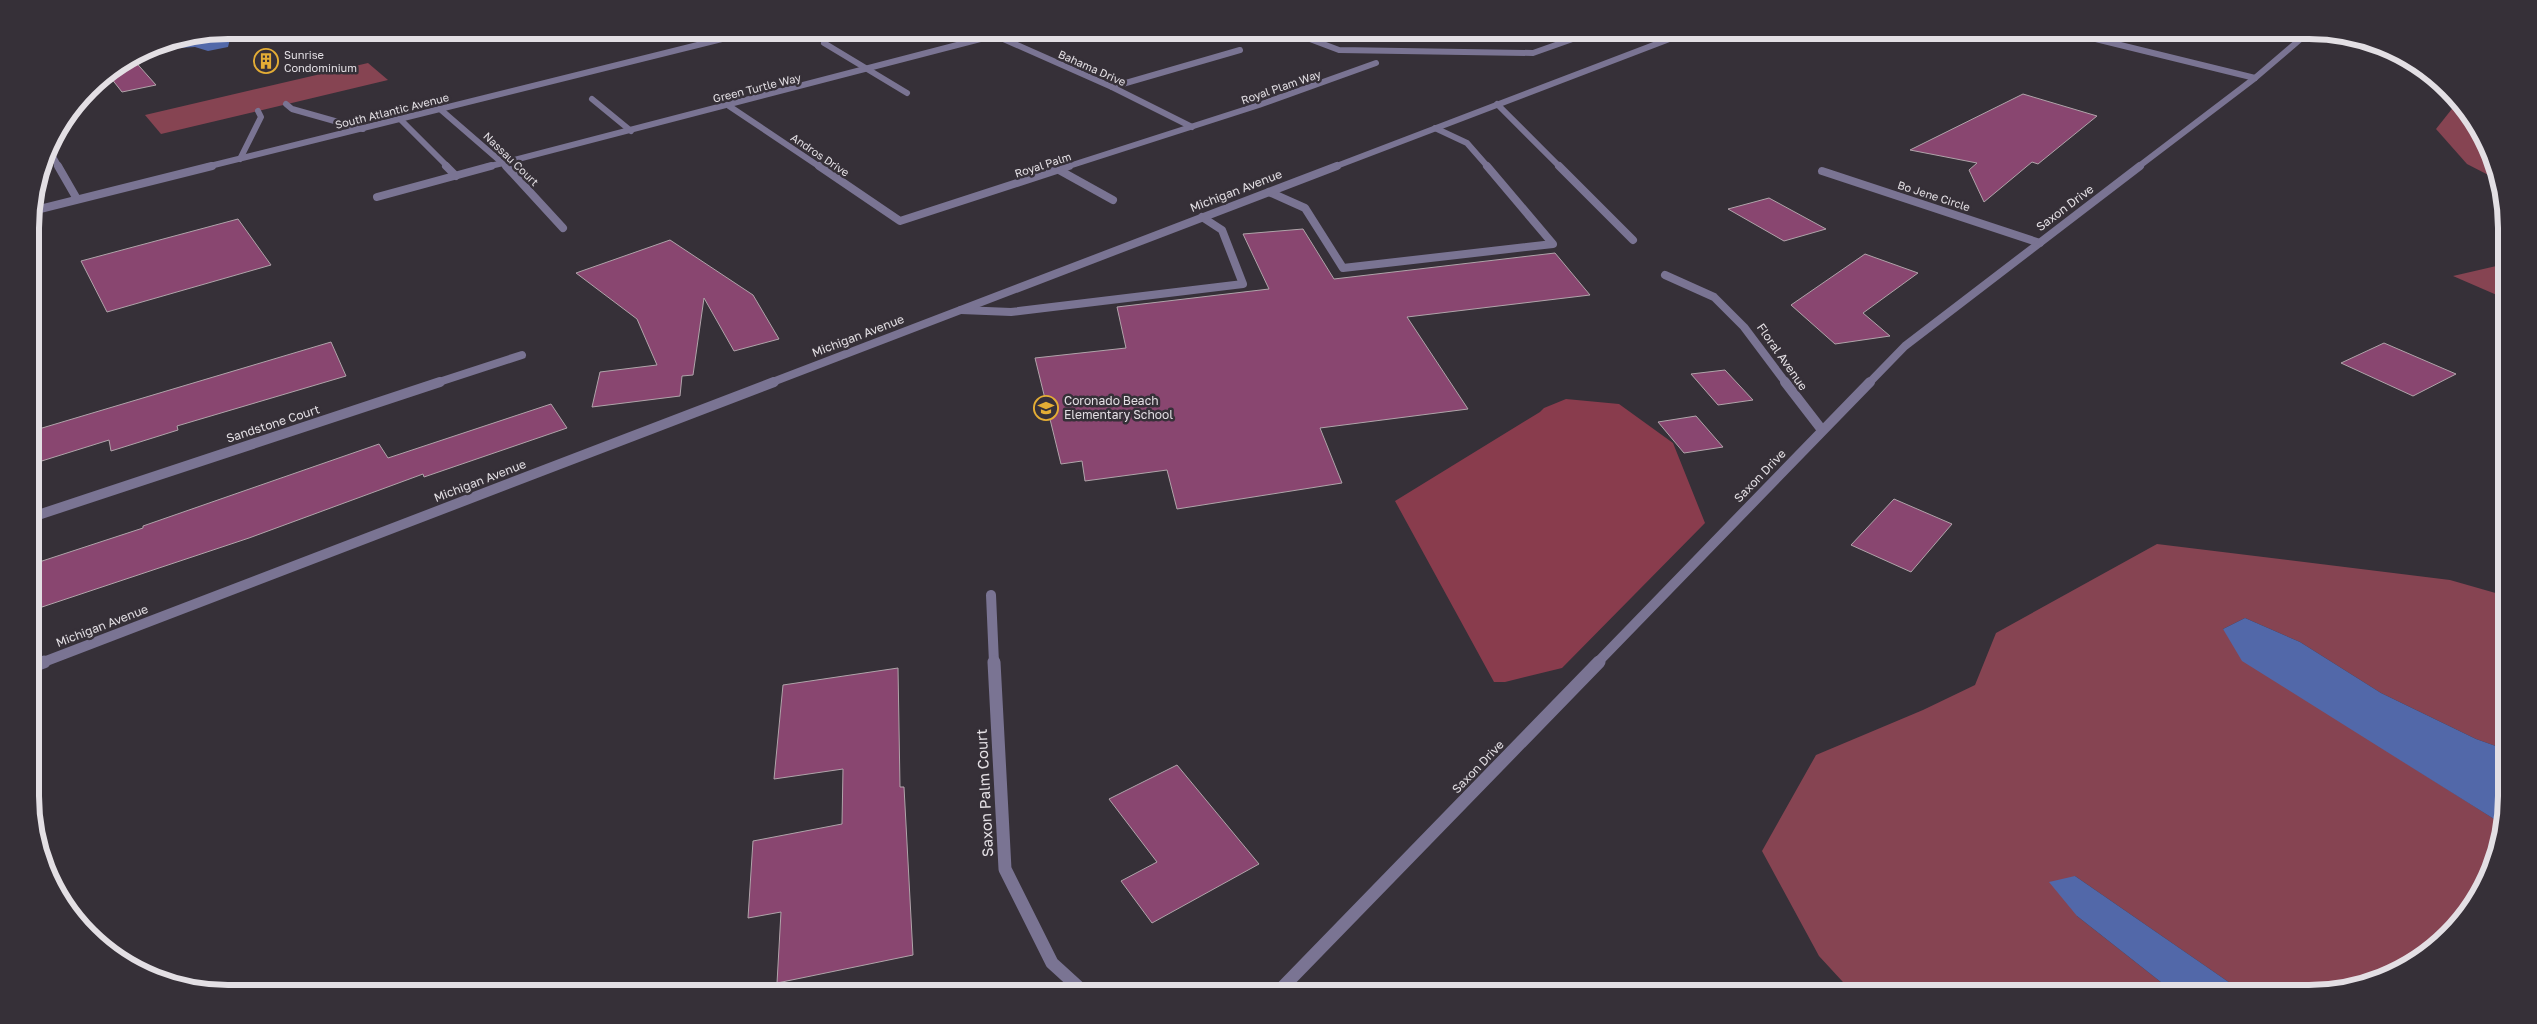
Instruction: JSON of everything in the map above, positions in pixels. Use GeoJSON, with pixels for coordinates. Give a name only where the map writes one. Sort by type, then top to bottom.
{"type":"FeatureCollection","features":[{"type":"Feature","properties":{"kind":"street","name":"South Atlantic Avenue"},"geometry":{"type":"LineString","coordinates":[[40,209],[722,39]]}},
{"type":"Feature","properties":{"kind":"street","name":"Green Turtle Way"},"geometry":{"type":"LineString","coordinates":[[378,197],[869,70],[980,39]]}},
{"type":"Feature","properties":{"kind":"street","name":"Bahama Drive"},"geometry":{"type":"LineString","coordinates":[[1003,39],[1112,87],[1192,127]]}},
{"type":"Feature","properties":{"kind":"street"},"geometry":{"type":"LineString","coordinates":[[1310,39],[1339,50],[1533,53],[1573,39]]}},
{"type":"Feature","properties":{"kind":"street","name":"Michigan Avenue"},"geometry":{"type":"LineString","coordinates":[[39,664],[1669,39]]}},
{"type":"Feature","properties":{"kind":"street"},"geometry":{"type":"LineString","coordinates":[[2096,39],[2255,78]]}},
{"type":"Feature","properties":{"kind":"street","name":"Saxon Drive"},"geometry":{"type":"LineString","coordinates":[[1285,985],[1905,346],[2255,78],[2300,39]]}},
{"type":"Feature","properties":{"kind":"street"},"geometry":{"type":"LineString","coordinates":[[824,43],[907,92]]}},
{"type":"Feature","properties":{"kind":"street"},"geometry":{"type":"LineString","coordinates":[[1112,87],[1240,50]]}},
{"type":"Feature","properties":{"kind":"street","name":"Royal Plam Way"},"geometry":{"type":"LineString","coordinates":[[1192,127],[1376,63]]}},
{"type":"Feature","properties":{"kind":"street"},"geometry":{"type":"LineString","coordinates":[[592,99],[631,131]]}},
{"type":"Feature","properties":{"kind":"street"},"geometry":{"type":"LineString","coordinates":[[286,104],[292,109],[363,129]]}},
{"type":"Feature","properties":{"kind":"street"},"geometry":{"type":"LineString","coordinates":[[1497,104],[1633,240]]}},
{"type":"Feature","properties":{"kind":"street","name":"Andros Drive"},"geometry":{"type":"LineString","coordinates":[[729,106],[900,221]]}},
{"type":"Feature","properties":{"kind":"street","name":"Nassau Court"},"geometry":{"type":"LineString","coordinates":[[440,109],[503,164],[563,228]]}},
{"type":"Feature","properties":{"kind":"street"},"geometry":{"type":"LineString","coordinates":[[240,159],[261,117],[258,111]]}},
{"type":"Feature","properties":{"kind":"street"},"geometry":{"type":"LineString","coordinates":[[400,119],[456,176]]}},
{"type":"Feature","properties":{"kind":"street","name":"Royal Palm"},"geometry":{"type":"LineString","coordinates":[[900,221],[1192,127]]}},
{"type":"Feature","properties":{"kind":"street"},"geometry":{"type":"LineString","coordinates":[[1269,192],[1304,208],[1343,268],[1553,244],[1467,143],[1435,128]]}},
{"type":"Feature","properties":{"kind":"street"},"geometry":{"type":"LineString","coordinates":[[54,158],[77,200]]}},
{"type":"Feature","properties":{"kind":"street"},"geometry":{"type":"LineString","coordinates":[[1059,170],[1113,200]]}},
{"type":"Feature","properties":{"kind":"street","name":"Bo Jene Circle"},"geometry":{"type":"LineString","coordinates":[[1822,171],[2040,242]]}},
{"type":"Feature","properties":{"kind":"street"},"geometry":{"type":"LineString","coordinates":[[961,310],[1011,312],[1243,284],[1222,230],[1202,218]]}},
{"type":"Feature","properties":{"kind":"street","name":"Floral Avenue"},"geometry":{"type":"LineString","coordinates":[[1665,275],[1712,296],[1747,328],[1802,409],[1822,430]]}},
{"type":"Feature","properties":{"kind":"street","name":"Sandstone Court"},"geometry":{"type":"LineString","coordinates":[[39,515],[522,355]]}},
{"type":"Feature","properties":{"kind":"street","name":"Saxon Palm Court"},"geometry":{"type":"LineString","coordinates":[[991,595],[1005,869],[1052,962],[1076,985]]}},
{"type":"Feature","properties":{"kind":"shaded area"},"geometry":{"type":"Polygon","coordinates":[[[368,63],[388,80],[161,134],[145,115],[368,63]]]}},
{"type":"Feature","properties":{"kind":"shaded area"},"geometry":{"type":"Polygon","coordinates":[[[2454,107],[2479,144],[2491,176],[2467,164],[2436,129],[2454,107]]]}},
{"type":"Feature","properties":{"kind":"shaded area"},"geometry":{"type":"Polygon","coordinates":[[[2498,266],[2498,296],[2453,276],[2498,266]]]}},
{"type":"Feature","properties":{"kind":"shaded area"},"geometry":{"type":"Polygon","coordinates":[[[1566,399],[1619,404],[1673,443],[1705,523],[1562,668],[1505,682],[1494,682],[1395,501],[1544,408],[1566,399]]]}},
{"type":"Feature","properties":{"kind":"shaded area"},"geometry":{"type":"Polygon","coordinates":[[[2157,544],[2450,580],[2498,594],[2498,747],[2476,739],[2381,693],[2300,642],[2245,618],[2223,629],[2376,744],[2497,821],[2492,845],[2479,880],[2451,921],[2424,946],[2393,966],[2358,979],[2334,984],[2233,985],[2075,876],[2077,916],[2165,985],[1846,985],[1819,956],[1762,851],[1816,755],[1923,710],[1975,685],[1996,633],[2157,544]]]}},
{"type":"Feature","properties":{"kind":"water"},"geometry":{"type":"Polygon","coordinates":[[[230,39],[228,47],[208,51],[195,47],[178,48],[181,45],[191,42],[230,39]]]}},
{"type":"Feature","properties":{"kind":"water"},"geometry":{"type":"Polygon","coordinates":[[[2245,618],[2300,642],[2381,693],[2476,739],[2498,747],[2497,821],[2242,661],[2223,629],[2245,618]]]}},
{"type":"Feature","properties":{"kind":"water"},"geometry":{"type":"Polygon","coordinates":[[[2075,876],[2233,985],[2165,985],[2077,916],[2049,882],[2075,876]]]}},
{"type":"Feature","properties":{"kind":"building"},"geometry":{"type":"Polygon","coordinates":[[[136,62],[156,85],[122,92],[112,79],[136,62]]]}},
{"type":"Feature","properties":{"kind":"building"},"geometry":{"type":"Polygon","coordinates":[[[2023,94],[2097,116],[2038,164],[2032,162],[1984,202],[1969,170],[1977,163],[1910,150],[2023,94]]]}},
{"type":"Feature","properties":{"kind":"building"},"geometry":{"type":"Polygon","coordinates":[[[1769,198],[1826,229],[1784,241],[1728,209],[1769,198]]]}},
{"type":"Feature","properties":{"kind":"building"},"geometry":{"type":"Polygon","coordinates":[[[238,219],[271,265],[107,312],[81,261],[238,219]]]}},
{"type":"Feature","properties":{"kind":"building"},"geometry":{"type":"Polygon","coordinates":[[[1303,229],[1334,279],[1555,253],[1590,295],[1407,317],[1468,409],[1320,428],[1342,483],[1177,509],[1167,470],[1085,481],[1082,461],[1061,464],[1035,358],[1126,348],[1117,307],[1269,289],[1243,234],[1303,229]]]}},
{"type":"Feature","properties":{"kind":"building"},"geometry":{"type":"Polygon","coordinates":[[[670,240],[753,295],[779,339],[734,351],[704,298],[693,375],[682,376],[680,396],[592,407],[600,372],[657,365],[637,319],[576,273],[670,240]]]}},
{"type":"Feature","properties":{"kind":"building"},"geometry":{"type":"Polygon","coordinates":[[[1865,254],[1918,273],[1863,313],[1890,336],[1835,344],[1791,305],[1865,254]]]}},
{"type":"Feature","properties":{"kind":"building"},"geometry":{"type":"Polygon","coordinates":[[[331,342],[346,376],[177,426],[178,430],[111,451],[109,440],[39,462],[39,429],[331,342]]]}},
{"type":"Feature","properties":{"kind":"building"},"geometry":{"type":"Polygon","coordinates":[[[2384,343],[2456,374],[2413,396],[2341,363],[2384,343]]]}},
{"type":"Feature","properties":{"kind":"building"},"geometry":{"type":"Polygon","coordinates":[[[1725,370],[1753,400],[1718,405],[1691,374],[1725,370]]]}},
{"type":"Feature","properties":{"kind":"building"},"geometry":{"type":"Polygon","coordinates":[[[551,404],[567,428],[424,477],[423,474],[249,538],[39,608],[39,562],[143,528],[143,526],[379,444],[388,458],[551,404]]]}},
{"type":"Feature","properties":{"kind":"building"},"geometry":{"type":"Polygon","coordinates":[[[1696,416],[1723,447],[1684,453],[1658,422],[1696,416]]]}},
{"type":"Feature","properties":{"kind":"building"},"geometry":{"type":"Polygon","coordinates":[[[1894,499],[1952,524],[1911,572],[1851,545],[1894,499]]]}},
{"type":"Feature","properties":{"kind":"building"},"geometry":{"type":"Polygon","coordinates":[[[898,668],[900,787],[904,787],[913,955],[777,983],[781,912],[748,918],[753,841],[842,824],[843,769],[774,779],[783,685],[898,668]]]}},
{"type":"Feature","properties":{"kind":"building"},"geometry":{"type":"Polygon","coordinates":[[[1177,765],[1259,864],[1152,923],[1121,881],[1157,862],[1109,799],[1177,765]]]}},
{"type":"Feature","properties":{"kind":"place","name":"Sunrise Condominium"},"geometry":{"type":"Point","coordinates":[266,61]}},
{"type":"Feature","properties":{"kind":"place","name":"Coronado Beach Elementary School"},"geometry":{"type":"Point","coordinates":[1046,408]}}]}
